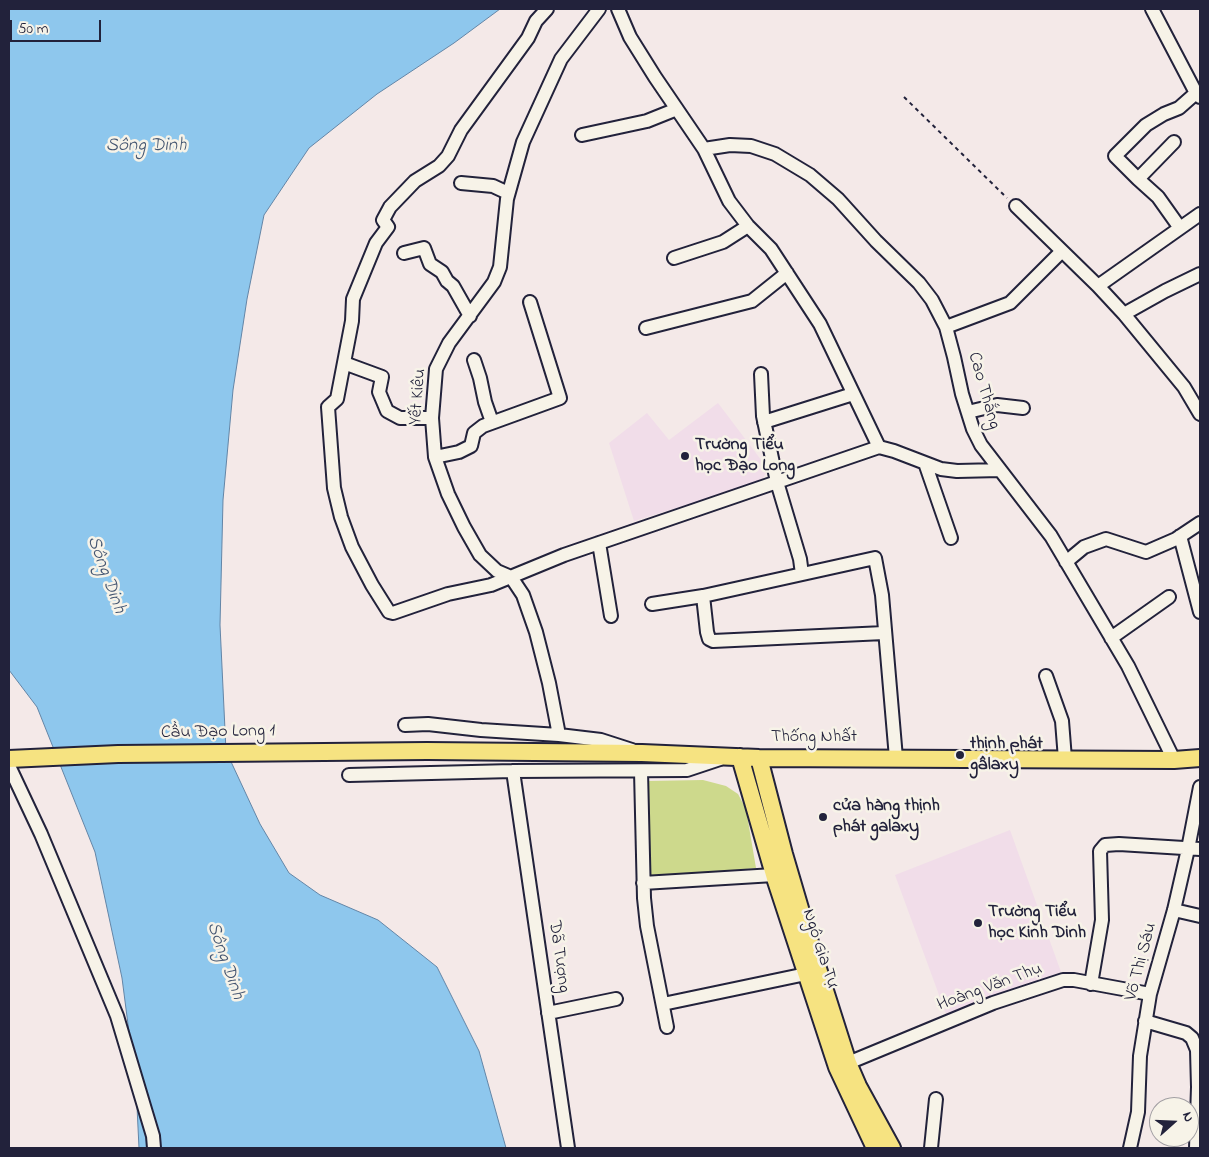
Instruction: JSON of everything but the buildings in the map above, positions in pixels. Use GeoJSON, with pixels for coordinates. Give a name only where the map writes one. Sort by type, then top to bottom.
{"type":"FeatureCollection","features":[{"type":"Feature","properties":{"kind":"main road","name":"Thống Nhất"},"geometry":{"type":"LineString","coordinates":[[427,751],[642,753],[759,758],[1174,760],[1200,758]]}},
{"type":"Feature","properties":{"kind":"main road","name":"Cầu Đạo Long 1"},"geometry":{"type":"LineString","coordinates":[[9,759],[118,754],[427,751]]}},
{"type":"Feature","properties":{"kind":"main road","name":"Ngô Gia Tự"},"geometry":{"type":"LineString","coordinates":[[733,757],[782,873]]}},
{"type":"Feature","properties":{"kind":"main road","name":"Ngô Gia Tự"},"geometry":{"type":"LineString","coordinates":[[759,758],[782,873],[843,1065],[892,1148]]}},
{"type":"Feature","properties":{"kind":"main road","name":"Ngô Gia Tự"},"geometry":{"type":"LineString","coordinates":[[805,949],[806,974],[876,1148]]}},
{"type":"Feature","properties":{"kind":"street"},"geometry":{"type":"LineString","coordinates":[[547,9],[536,20],[528,38],[461,130],[448,156],[439,166],[415,181],[390,206],[383,220],[388,227],[376,243],[353,299],[352,321],[337,399],[328,407],[334,488],[341,518],[352,547],[389,612],[393,614],[448,594],[491,585],[599,543],[878,447],[941,469],[957,471],[1000,470]]}},
{"type":"Feature","properties":{"kind":"street","name":"Yết Kiêu"},"geometry":{"type":"LineString","coordinates":[[559,735],[549,683],[536,632],[523,595],[510,577],[497,571],[480,555],[448,494],[435,456],[432,418],[436,369],[449,343],[494,282],[500,267],[508,193],[523,142],[560,59],[598,9]]}},
{"type":"Feature","properties":{"kind":"street"},"geometry":{"type":"LineString","coordinates":[[622,9],[630,37],[655,78],[704,149],[728,201],[748,226],[771,249],[820,324],[878,447]]}},
{"type":"Feature","properties":{"kind":"street"},"geometry":{"type":"LineString","coordinates":[[1152,9],[1198,95],[1146,126],[1115,156],[1158,197],[1180,228]]}},
{"type":"Feature","properties":{"kind":"street"},"geometry":{"type":"LineString","coordinates":[[582,135],[647,121],[677,109]]}},
{"type":"Feature","properties":{"kind":"street"},"geometry":{"type":"LineString","coordinates":[[1138,179],[1174,142]]}},
{"type":"Feature","properties":{"kind":"street","name":"Cao Thắng"},"geometry":{"type":"LineString","coordinates":[[704,149],[751,146],[775,154],[810,175],[838,199],[876,241],[920,283],[932,300],[946,328],[968,412],[981,445],[1051,536],[1128,666],[1174,760]]}},
{"type":"Feature","properties":{"kind":"street"},"geometry":{"type":"LineString","coordinates":[[461,183],[493,186],[508,193]]}},
{"type":"Feature","properties":{"kind":"street"},"geometry":{"type":"LineString","coordinates":[[1016,206],[1124,314],[1184,388],[1200,414]]}},
{"type":"Feature","properties":{"kind":"street"},"geometry":{"type":"LineString","coordinates":[[1098,286],[1180,228],[1199,218]]}},
{"type":"Feature","properties":{"kind":"street"},"geometry":{"type":"LineString","coordinates":[[674,258],[723,242],[748,226]]}},
{"type":"Feature","properties":{"kind":"street"},"geometry":{"type":"LineString","coordinates":[[404,254],[424,248],[430,264],[442,272],[447,281],[453,286],[470,316]]}},
{"type":"Feature","properties":{"kind":"street"},"geometry":{"type":"LineString","coordinates":[[946,328],[1010,303],[1062,251]]}},
{"type":"Feature","properties":{"kind":"street"},"geometry":{"type":"LineString","coordinates":[[646,328],[752,301],[787,274]]}},
{"type":"Feature","properties":{"kind":"street"},"geometry":{"type":"LineString","coordinates":[[1124,314],[1165,291],[1199,276]]}},
{"type":"Feature","properties":{"kind":"street"},"geometry":{"type":"LineString","coordinates":[[435,456],[459,452],[471,446],[474,433],[482,426],[560,398],[530,302]]}},
{"type":"Feature","properties":{"kind":"street"},"geometry":{"type":"LineString","coordinates":[[474,360],[480,378],[484,402],[492,422]]}},
{"type":"Feature","properties":{"kind":"street"},"geometry":{"type":"LineString","coordinates":[[344,363],[382,377],[379,392],[387,411],[400,418],[432,418]]}},
{"type":"Feature","properties":{"kind":"street"},"geometry":{"type":"LineString","coordinates":[[761,374],[764,422],[776,482],[800,559],[802,574]]}},
{"type":"Feature","properties":{"kind":"street"},"geometry":{"type":"LineString","coordinates":[[764,422],[853,394]]}},
{"type":"Feature","properties":{"kind":"street"},"geometry":{"type":"LineString","coordinates":[[968,412],[997,405],[1023,408]]}},
{"type":"Feature","properties":{"kind":"street"},"geometry":{"type":"LineString","coordinates":[[925,463],[951,538]]}},
{"type":"Feature","properties":{"kind":"street"},"geometry":{"type":"LineString","coordinates":[[1066,562],[1084,547],[1106,539],[1146,552],[1180,536],[1200,523]]}},
{"type":"Feature","properties":{"kind":"street"},"geometry":{"type":"LineString","coordinates":[[1180,536],[1200,612]]}},
{"type":"Feature","properties":{"kind":"street"},"geometry":{"type":"LineString","coordinates":[[599,543],[611,616]]}},
{"type":"Feature","properties":{"kind":"street"},"geometry":{"type":"LineString","coordinates":[[652,604],[702,596],[876,558],[882,595],[896,758]]}},
{"type":"Feature","properties":{"kind":"street"},"geometry":{"type":"LineString","coordinates":[[702,596],[707,632],[709,639],[713,641],[884,633]]}},
{"type":"Feature","properties":{"kind":"street"},"geometry":{"type":"LineString","coordinates":[[1111,638],[1169,597]]}},
{"type":"Feature","properties":{"kind":"street"},"geometry":{"type":"LineString","coordinates":[[1046,676],[1062,721],[1065,760]]}},
{"type":"Feature","properties":{"kind":"street"},"geometry":{"type":"LineString","coordinates":[[405,725],[428,724],[481,730],[559,735],[601,740],[642,753]]}},
{"type":"Feature","properties":{"kind":"street"},"geometry":{"type":"LineString","coordinates":[[349,775],[513,771],[687,770],[733,757]]}},
{"type":"Feature","properties":{"kind":"street","name":"Dã Tượng"},"geometry":{"type":"LineString","coordinates":[[513,771],[568,1148]]}},
{"type":"Feature","properties":{"kind":"street"},"geometry":{"type":"LineString","coordinates":[[641,771],[643,882],[648,926],[667,1027]]}},
{"type":"Feature","properties":{"kind":"street"},"geometry":{"type":"LineString","coordinates":[[10,775],[41,834],[116,1016],[153,1136],[154,1148]]}},
{"type":"Feature","properties":{"kind":"street","name":"Võ Thị Sáu"},"geometry":{"type":"LineString","coordinates":[[1130,1148],[1138,1112],[1140,1056],[1150,994],[1194,849],[1200,787]]}},
{"type":"Feature","properties":{"kind":"street"},"geometry":{"type":"LineString","coordinates":[[1091,984],[1102,920],[1100,851],[1105,845],[1119,844],[1194,849]]}},
{"type":"Feature","properties":{"kind":"street"},"geometry":{"type":"LineString","coordinates":[[643,882],[782,873]]}},
{"type":"Feature","properties":{"kind":"street"},"geometry":{"type":"LineString","coordinates":[[1174,910],[1200,916]]}},
{"type":"Feature","properties":{"kind":"street"},"geometry":{"type":"LineString","coordinates":[[663,1004],[806,974]]}},
{"type":"Feature","properties":{"kind":"street","name":"Hoàng Văn Thụ"},"geometry":{"type":"LineString","coordinates":[[843,1065],[993,1003],[1063,980],[1074,980],[1150,994]]}},
{"type":"Feature","properties":{"kind":"street"},"geometry":{"type":"LineString","coordinates":[[548,1013],[616,1000]]}},
{"type":"Feature","properties":{"kind":"street"},"geometry":{"type":"LineString","coordinates":[[1145,1021],[1186,1033],[1192,1038],[1198,1050],[1196,1148]]}},
{"type":"Feature","properties":{"kind":"street"},"geometry":{"type":"LineString","coordinates":[[931,1148],[936,1099]]}},
{"type":"Feature","properties":{"kind":"path"},"geometry":{"type":"LineString","coordinates":[[904,97],[1016,206]]}},
{"type":"Feature","properties":{"kind":"shaded area","name":"Trường Tiểu học Đạo Long"},"geometry":{"type":"Polygon","coordinates":[[[718,403],[768,469],[761,482],[634,521],[609,443],[647,413],[669,440],[718,403]]]}},
{"type":"Feature","properties":{"kind":"shaded area","name":"Trường Tiểu học Kinh Dinh"},"geometry":{"type":"Polygon","coordinates":[[[1010,830],[1061,972],[946,1014],[895,875],[1010,830]]]}},
{"type":"Feature","properties":{"kind":"green space"},"geometry":{"type":"Polygon","coordinates":[[[703,780],[726,786],[738,794],[746,809],[756,868],[651,879],[646,781],[703,780]]]}},
{"type":"Feature","properties":{"kind":"water","name":"Sông Dinh"},"geometry":{"type":"Polygon","coordinates":[[[9,9],[500,9],[454,43],[377,94],[309,148],[264,215],[247,299],[233,390],[223,500],[220,625],[226,751],[260,824],[289,873],[320,895],[378,920],[437,967],[479,1051],[506,1148],[139,1148],[136,1086],[122,978],[95,852],[37,707],[9,670],[9,9]]]}},
{"type":"Feature","properties":{"kind":"place","name":"Trường Tiểu học Đạo Long"},"geometry":{"type":"Point","coordinates":[685,456]}},
{"type":"Feature","properties":{"kind":"place","name":"thịnh phát gâlaxy"},"geometry":{"type":"Point","coordinates":[960,755]}},
{"type":"Feature","properties":{"kind":"place","name":"cửa hàng thịnh phát galaxy"},"geometry":{"type":"Point","coordinates":[823,817]}},
{"type":"Feature","properties":{"kind":"place","name":"Trường Tiểu học Kinh Dinh"},"geometry":{"type":"Point","coordinates":[978,923]}}]}
